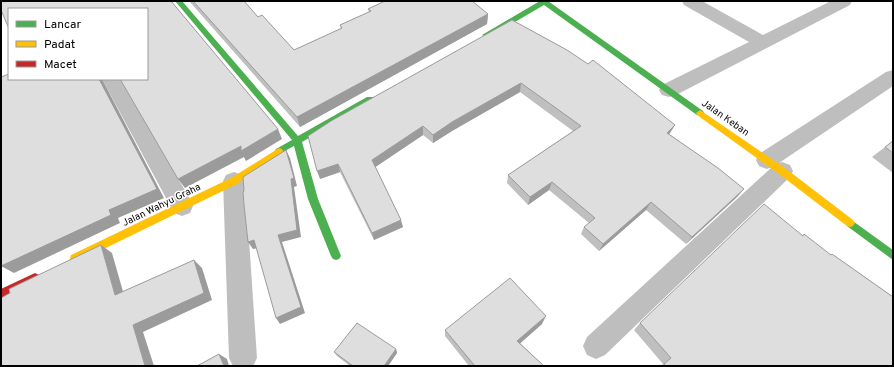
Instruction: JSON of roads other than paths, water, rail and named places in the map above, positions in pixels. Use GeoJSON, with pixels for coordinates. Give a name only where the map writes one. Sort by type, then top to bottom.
{"type":"FeatureCollection","features":[{"type":"Feature","properties":{"kind":"street"},"geometry":{"type":"LineString","coordinates":[[178,1],[297,140],[313,199],[336,256]]}},
{"type":"Feature","properties":{"kind":"street"},"geometry":{"type":"LineString","coordinates":[[477,40],[543,1]]}},
{"type":"Feature","properties":{"kind":"street","name":"Jalan Keban"},"geometry":{"type":"LineString","coordinates":[[543,1],[890,248]]}},
{"type":"Feature","properties":{"kind":"street"},"geometry":{"type":"LineString","coordinates":[[690,1],[762,42]]}},
{"type":"Feature","properties":{"kind":"street"},"geometry":{"type":"LineString","coordinates":[[669,90],[839,2]]}},
{"type":"Feature","properties":{"kind":"street"},"geometry":{"type":"LineString","coordinates":[[596,346],[775,165],[893,77]]}},
{"type":"Feature","properties":{"kind":"street"},"geometry":{"type":"LineString","coordinates":[[112,80],[182,206]]}},
{"type":"Feature","properties":{"kind":"street","name":"Jalan Wahyu Graha"},"geometry":{"type":"LineString","coordinates":[[64,264],[234,181],[297,140],[373,98]]}},
{"type":"Feature","properties":{"kind":"street"},"geometry":{"type":"LineString","coordinates":[[234,181],[243,358]]}},
{"type":"Feature","properties":{"kind":"street"},"geometry":{"type":"LineString","coordinates":[[1,294],[43,274]]}}]}
